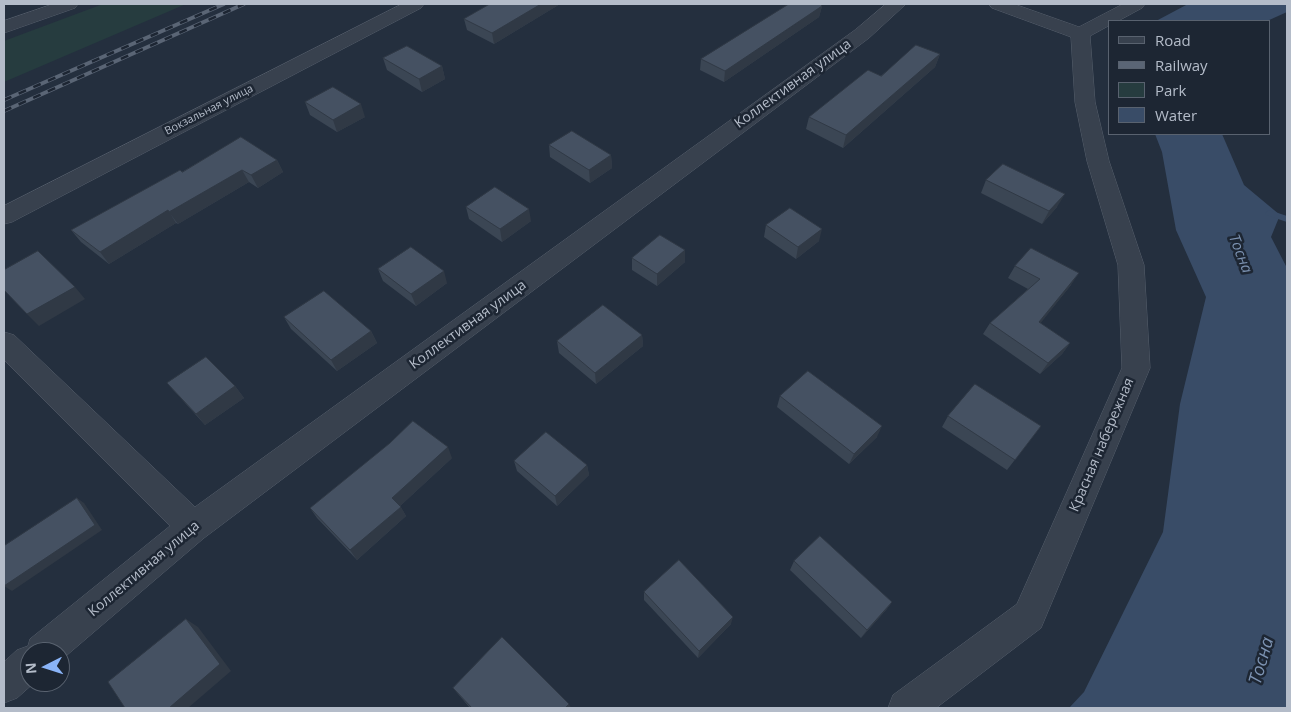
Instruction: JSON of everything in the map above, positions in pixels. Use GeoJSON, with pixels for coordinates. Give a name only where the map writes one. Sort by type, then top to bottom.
{"type":"FeatureCollection","features":[{"type":"Feature","properties":{"kind":"street"},"geometry":{"type":"LineString","coordinates":[[4,28],[69,4]]}},
{"type":"Feature","properties":{"kind":"street","name":"Вокзальная улица"},"geometry":{"type":"LineString","coordinates":[[4,216],[415,4]]}},
{"type":"Feature","properties":{"kind":"street","name":"Коллективная улица"},"geometry":{"type":"LineString","coordinates":[[55,642],[193,528],[854,40],[896,4]]}},
{"type":"Feature","properties":{"kind":"street"},"geometry":{"type":"LineString","coordinates":[[998,4],[1080,34],[1136,4]]}},
{"type":"Feature","properties":{"kind":"street","name":"Красная набережная"},"geometry":{"type":"LineString","coordinates":[[906,708],[1029,616],[1136,368],[1132,265],[1098,160],[1084,102],[1080,34]]}},
{"type":"Feature","properties":{"kind":"street"},"geometry":{"type":"LineString","coordinates":[[4,343],[193,528]]}},
{"type":"Feature","properties":{"kind":"street"},"geometry":{"type":"LineString","coordinates":[[4,685],[20,671]]}},
{"type":"Feature","properties":{"kind":"green space"},"geometry":{"type":"Polygon","coordinates":[[[103,4],[186,4],[4,82],[4,41],[103,4]]]}},
{"type":"Feature","properties":{"kind":"water"},"geometry":{"type":"Polygon","coordinates":[[[1188,4],[1287,4],[1287,12],[1269,20],[1158,20],[1188,4]]]}},
{"type":"Feature","properties":{"kind":"water","name":"Тосна"},"geometry":{"type":"Polygon","coordinates":[[[1155,135],[1222,135],[1244,185],[1280,215],[1271,237],[1287,268],[1287,708],[1069,708],[1084,692],[1163,532],[1180,404],[1206,297],[1176,230],[1162,152],[1155,135]]]}},
{"type":"Feature","properties":{"kind":"building"},"geometry":{"type":"Polygon","coordinates":[[[490,4],[541,4],[492,33],[464,19],[490,4]]]}},
{"type":"Feature","properties":{"kind":"building"},"geometry":{"type":"Polygon","coordinates":[[[789,4],[820,4],[822,6],[725,71],[701,59],[789,4]]]}},
{"type":"Feature","properties":{"kind":"building"},"geometry":{"type":"Polygon","coordinates":[[[916,45],[940,54],[846,135],[809,117],[868,70],[881,76],[916,45]]]}},
{"type":"Feature","properties":{"kind":"building"},"geometry":{"type":"Polygon","coordinates":[[[407,46],[442,66],[419,79],[383,58],[407,46]]]}},
{"type":"Feature","properties":{"kind":"building"},"geometry":{"type":"Polygon","coordinates":[[[333,87],[361,104],[333,120],[305,102],[333,87]]]}},
{"type":"Feature","properties":{"kind":"building"},"geometry":{"type":"Polygon","coordinates":[[[572,131],[611,155],[589,170],[549,145],[572,131]]]}},
{"type":"Feature","properties":{"kind":"building"},"geometry":{"type":"Polygon","coordinates":[[[241,137],[277,160],[251,175],[242,170],[169,212],[168,210],[100,252],[71,230],[180,170],[182,172],[241,137]]]}},
{"type":"Feature","properties":{"kind":"building"},"geometry":{"type":"Polygon","coordinates":[[[1003,164],[1065,194],[1049,211],[986,180],[1003,164]]]}},
{"type":"Feature","properties":{"kind":"building"},"geometry":{"type":"Polygon","coordinates":[[[495,187],[529,209],[500,229],[466,207],[495,187]]]}},
{"type":"Feature","properties":{"kind":"building"},"geometry":{"type":"Polygon","coordinates":[[[790,208],[822,229],[798,247],[766,225],[790,208]]]}},
{"type":"Feature","properties":{"kind":"building"},"geometry":{"type":"Polygon","coordinates":[[[660,235],[685,250],[657,274],[632,258],[660,235]]]}},
{"type":"Feature","properties":{"kind":"building"},"geometry":{"type":"Polygon","coordinates":[[[411,247],[444,271],[411,294],[378,269],[411,247]]]}},
{"type":"Feature","properties":{"kind":"building"},"geometry":{"type":"Polygon","coordinates":[[[1031,248],[1079,273],[1039,322],[1070,343],[1048,363],[990,323],[1040,279],[1015,266],[1031,248]]]}},
{"type":"Feature","properties":{"kind":"building"},"geometry":{"type":"Polygon","coordinates":[[[38,251],[75,287],[27,314],[4,290],[4,270],[38,251]]]}},
{"type":"Feature","properties":{"kind":"building"},"geometry":{"type":"Polygon","coordinates":[[[324,291],[371,331],[331,360],[284,317],[324,291]]]}},
{"type":"Feature","properties":{"kind":"building"},"geometry":{"type":"Polygon","coordinates":[[[603,305],[642,335],[595,373],[557,341],[603,305]]]}},
{"type":"Feature","properties":{"kind":"building"},"geometry":{"type":"Polygon","coordinates":[[[206,357],[235,386],[196,414],[167,383],[206,357]]]}},
{"type":"Feature","properties":{"kind":"building"},"geometry":{"type":"Polygon","coordinates":[[[808,371],[882,426],[854,454],[780,396],[808,371]]]}},
{"type":"Feature","properties":{"kind":"building"},"geometry":{"type":"Polygon","coordinates":[[[975,384],[1041,426],[1015,460],[948,416],[975,384]]]}},
{"type":"Feature","properties":{"kind":"building"},"geometry":{"type":"Polygon","coordinates":[[[413,421],[448,447],[392,498],[401,507],[350,550],[310,508],[390,443],[413,421]]]}},
{"type":"Feature","properties":{"kind":"building"},"geometry":{"type":"Polygon","coordinates":[[[546,432],[587,465],[555,496],[514,461],[546,432]]]}},
{"type":"Feature","properties":{"kind":"building"},"geometry":{"type":"Polygon","coordinates":[[[77,498],[95,525],[4,586],[4,546],[77,498]]]}},
{"type":"Feature","properties":{"kind":"building"},"geometry":{"type":"Polygon","coordinates":[[[820,536],[892,602],[867,630],[794,561],[820,536]]]}},
{"type":"Feature","properties":{"kind":"building"},"geometry":{"type":"Polygon","coordinates":[[[679,560],[733,617],[699,651],[644,592],[679,560]]]}},
{"type":"Feature","properties":{"kind":"building"},"geometry":{"type":"Polygon","coordinates":[[[186,619],[220,664],[169,708],[125,708],[108,682],[186,619]]]}},
{"type":"Feature","properties":{"kind":"building"},"geometry":{"type":"Polygon","coordinates":[[[502,637],[569,704],[565,708],[472,708],[453,688],[502,637]]]}},
{"type":"Feature","properties":{"kind":"waterway"},"geometry":{"type":"LineString","coordinates":[[1269,213],[1287,219]]}},
{"type":"Feature","properties":{"kind":"railway"},"geometry":{"type":"LineString","coordinates":[[4,100],[224,4]]}},
{"type":"Feature","properties":{"kind":"railway"},"geometry":{"type":"LineString","coordinates":[[4,111],[244,4]]}}]}
